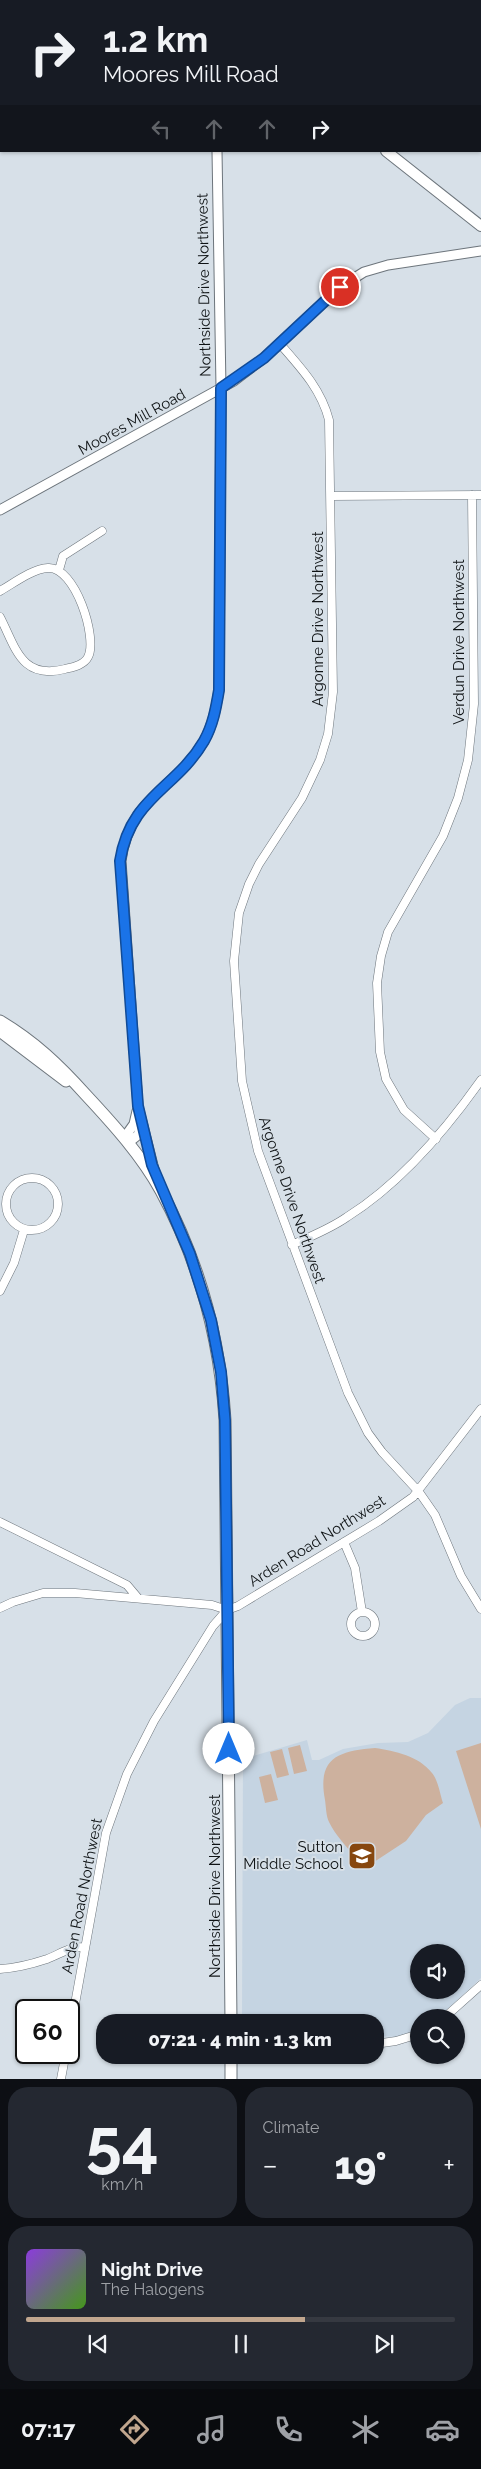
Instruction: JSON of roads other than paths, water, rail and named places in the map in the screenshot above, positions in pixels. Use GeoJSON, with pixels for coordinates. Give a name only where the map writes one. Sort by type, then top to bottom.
{"type":"FeatureCollection","features":[{"type":"Feature","properties":{"kind":"main road"},"geometry":{"type":"LineString","coordinates":[[387,152],[481,226]]}},
{"type":"Feature","properties":{"kind":"main road"},"geometry":{"type":"LineString","coordinates":[[0,1021],[53,1059],[126,1141]]}},
{"type":"Feature","properties":{"kind":"main road"},"geometry":{"type":"LineString","coordinates":[[0,1032],[84,1093]]}},
{"type":"Feature","properties":{"kind":"main road","name":"Northside Drive Northwest"},"geometry":{"type":"LineString","coordinates":[[126,1141],[161,1189],[178,1225],[198,1276],[219,1361],[225,1420],[231,2014]]}},
{"type":"Feature","properties":{"kind":"main road"},"geometry":{"type":"LineString","coordinates":[[231,2064],[231,2079]]}},
{"type":"Feature","properties":{"kind":"street","name":"Northside Drive Northwest"},"geometry":{"type":"LineString","coordinates":[[161,1189],[138,1106],[120,861],[125,838],[135,817],[147,802],[197,752],[209,731],[216,710],[219,690],[221,388],[217,152]]}},
{"type":"Feature","properties":{"kind":"street","name":"Moores Mill Road"},"geometry":{"type":"LineString","coordinates":[[0,510],[221,388],[248,371],[280,344],[340,287],[364,272],[388,265],[481,251]]}},
{"type":"Feature","properties":{"kind":"street","name":"Argonne Drive Northwest"},"geometry":{"type":"LineString","coordinates":[[280,344],[312,381],[326,407],[331,433],[333,692],[328,734],[309,786],[249,884],[238,913],[234,944],[239,1056],[248,1113],[258,1151],[292,1245],[357,1412],[382,1452],[418,1492],[435,1516],[461,1576],[481,1609]]}},
{"type":"Feature","properties":{"kind":"street","name":"Verdun Drive Northwest"},"geometry":{"type":"LineString","coordinates":[[436,1139],[404,1110],[386,1079],[380,1052],[377,982],[381,956],[388,932],[443,836],[458,798],[468,760],[474,704],[472,495]]}},
{"type":"Feature","properties":{"kind":"street"},"geometry":{"type":"LineString","coordinates":[[332,496],[481,495]]}},
{"type":"Feature","properties":{"kind":"street"},"geometry":{"type":"LineString","coordinates":[[59,570],[63,556],[102,530]]}},
{"type":"Feature","properties":{"kind":"street"},"geometry":{"type":"LineString","coordinates":[[0,591],[36,572],[49,568],[59,570],[70,581],[80,599],[91,643],[88,657],[83,663],[65,669],[47,671],[23,663],[0,617]]}},
{"type":"Feature","properties":{"kind":"street"},"geometry":{"type":"LineString","coordinates":[[292,1245],[350,1216],[414,1162],[451,1122],[481,1080]]}},
{"type":"Feature","properties":{"kind":"street","name":"Northside Drive Northwest"},"geometry":{"type":"LineString","coordinates":[[126,1141],[134,1124],[138,1106]]}},
{"type":"Feature","properties":{"kind":"street"},"geometry":{"type":"LineString","coordinates":[[126,1141],[138,1135],[142,1124]]}},
{"type":"Feature","properties":{"kind":"street"},"geometry":{"type":"LineString","coordinates":[[30,1178],[39,1179],[49,1185],[55,1193],[58,1203],[57,1212],[45,1227],[36,1230],[24,1230],[15,1225],[8,1217],[5,1207],[6,1197],[12,1187],[20,1181],[30,1178]]}},
{"type":"Feature","properties":{"kind":"street"},"geometry":{"type":"LineString","coordinates":[[0,1291],[14,1263],[24,1230]]}},
{"type":"Feature","properties":{"kind":"street","name":"Arden Road Northwest"},"geometry":{"type":"LineString","coordinates":[[76,1999],[106,1833],[124,1783],[154,1721],[202,1642],[228,1610],[238,1606],[344,1542],[418,1492],[481,1409]]}},
{"type":"Feature","properties":{"kind":"street"},"geometry":{"type":"LineString","coordinates":[[0,1522],[127,1585],[138,1598]]}},
{"type":"Feature","properties":{"kind":"street"},"geometry":{"type":"LineString","coordinates":[[344,1542],[355,1568],[362,1612]]}},
{"type":"Feature","properties":{"kind":"street"},"geometry":{"type":"LineString","coordinates":[[0,1608],[43,1593],[75,1593],[212,1605],[228,1610]]}},
{"type":"Feature","properties":{"kind":"street"},"geometry":{"type":"LineString","coordinates":[[0,1969],[45,1960],[73,1948],[85,1947]]}},
{"type":"Feature","properties":{"kind":"street"},"geometry":{"type":"LineString","coordinates":[[454,2009],[481,1985]]}},
{"type":"Feature","properties":{"kind":"street"},"geometry":{"type":"LineString","coordinates":[[384,2043],[410,2037]]}},
{"type":"Feature","properties":{"kind":"street"},"geometry":{"type":"LineString","coordinates":[[61,2079],[64,2064]]}},
{"type":"Feature","properties":{"kind":"place","name":"Sutton Middle School"},"geometry":{"type":"Point","coordinates":[362,1856]}}]}
